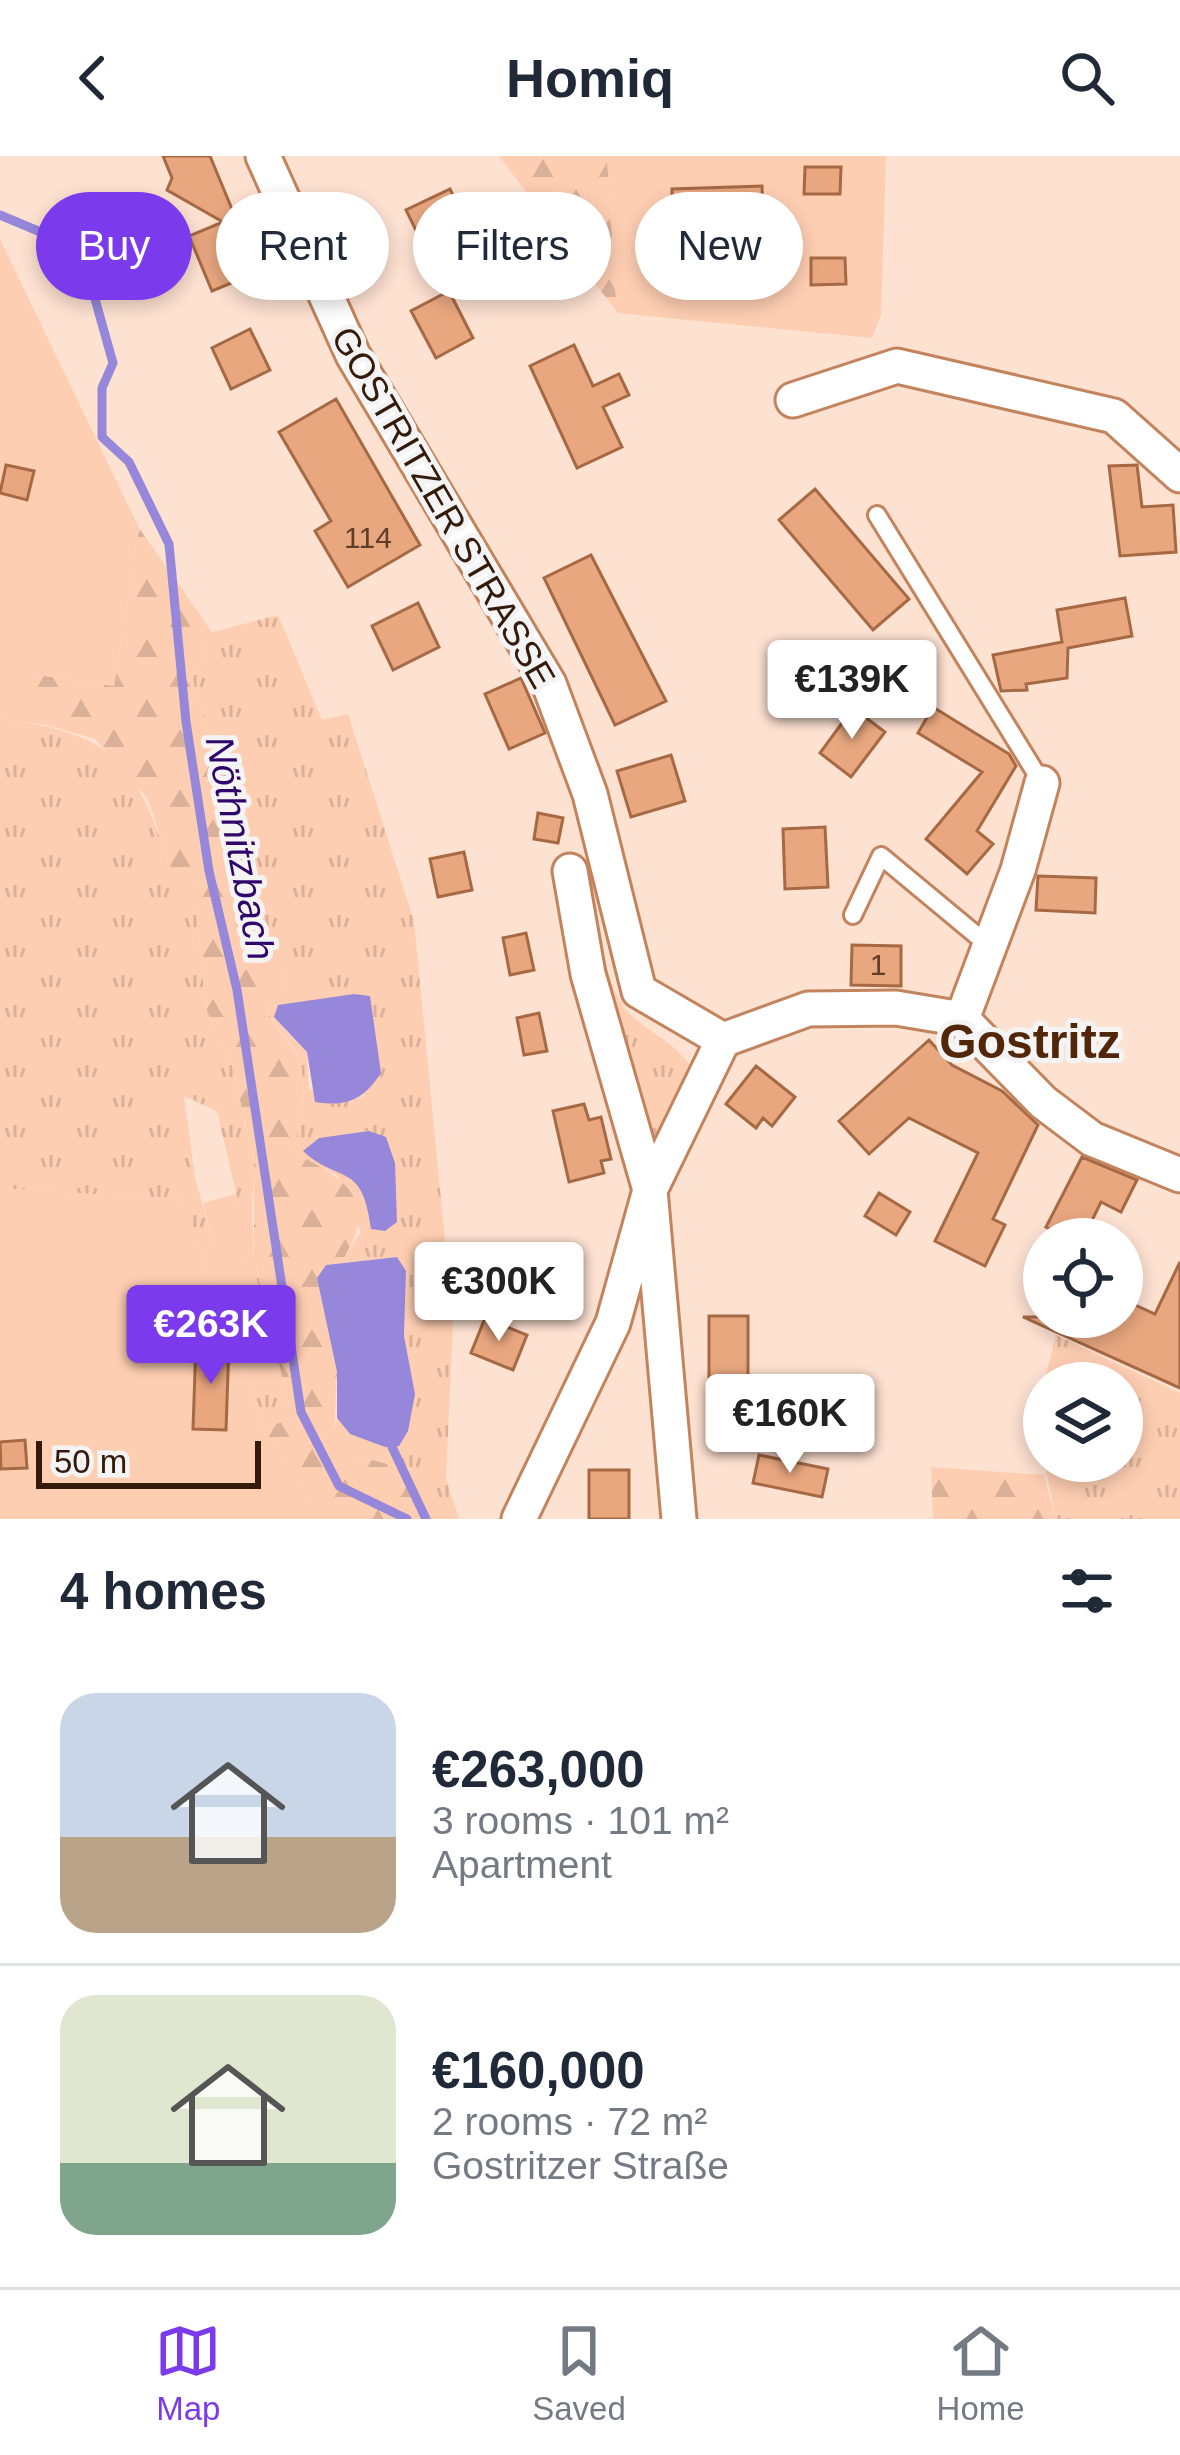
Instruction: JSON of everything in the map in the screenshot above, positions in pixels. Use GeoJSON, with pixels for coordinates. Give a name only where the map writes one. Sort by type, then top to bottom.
{"type":"FeatureCollection","features":[{"type":"Feature","properties":{"kind":"street","name":"GOSTRITZER STRASSE"},"geometry":{"type":"LineString","coordinates":[[263,156],[353,355],[549,683],[590,794],[639,992],[723,1040]]}},
{"type":"Feature","properties":{"kind":"street"},"geometry":{"type":"LineString","coordinates":[[793,400],[897,366],[1114,416],[1180,475]]}},
{"type":"Feature","properties":{"kind":"street"},"geometry":{"type":"LineString","coordinates":[[962,1019],[1018,870],[1042,783]]}},
{"type":"Feature","properties":{"kind":"street"},"geometry":{"type":"LineString","coordinates":[[570,871],[588,974],[650,1190],[679,1519]]}},
{"type":"Feature","properties":{"kind":"street"},"geometry":{"type":"LineString","coordinates":[[519,1519],[613,1323],[650,1190],[723,1040],[808,1009],[896,1008],[962,1019],[1043,1102],[1092,1139],[1180,1175]]}},
{"type":"Feature","properties":{"kind":"lane"},"geometry":{"type":"LineString","coordinates":[[877,515],[1042,783]]}},
{"type":"Feature","properties":{"kind":"lane"},"geometry":{"type":"LineString","coordinates":[[853,915],[881,856],[987,944]]}},
{"type":"Feature","properties":{"kind":"green space"},"geometry":{"type":"Polygon","coordinates":[[[499,156],[607,156],[609,192],[526,192],[499,156]]]}},
{"type":"Feature","properties":{"kind":"green space"},"geometry":{"type":"Polygon","coordinates":[[[607,156],[886,156],[881,315],[872,338],[617,313],[607,156]]]}},
{"type":"Feature","properties":{"kind":"green space"},"geometry":{"type":"Polygon","coordinates":[[[611,218],[617,312],[608,300],[611,218]]]}},
{"type":"Feature","properties":{"kind":"green space"},"geometry":{"type":"Polygon","coordinates":[[[0,239],[139,528],[114,686],[32,674],[47,725],[0,719],[0,239]]]}},
{"type":"Feature","properties":{"kind":"green space"},"geometry":{"type":"Polygon","coordinates":[[[139,528],[212,632],[192,679],[250,858],[269,974],[290,973],[285,988],[267,1003],[300,1064],[303,1088],[295,1153],[344,1184],[358,1209],[358,1224],[341,1263],[326,1265],[317,1278],[337,1373],[334,1435],[357,1456],[399,1467],[429,1519],[322,1519],[263,1428],[292,1419],[254,1258],[254,1161],[232,1065],[206,1009],[193,880],[174,880],[148,799],[95,739],[47,725],[31,674],[114,686],[139,528]]]}},
{"type":"Feature","properties":{"kind":"green space"},"geometry":{"type":"Polygon","coordinates":[[[278,615],[322,720],[348,714],[414,921],[453,1323],[446,1479],[459,1519],[429,1519],[399,1467],[357,1456],[333,1436],[337,1418],[350,1434],[415,1394],[404,1336],[406,1271],[397,1257],[341,1263],[361,1232],[337,1175],[295,1153],[302,1070],[267,1002],[285,988],[290,973],[269,975],[250,858],[192,679],[212,632],[278,615]],[[281,1026],[307,1052],[309,1088],[330,1104],[365,1096],[281,1026]],[[369,1131],[348,1135],[336,1166],[361,1193],[371,1229],[369,1131]]]}},
{"type":"Feature","properties":{"kind":"green space"},"geometry":{"type":"Polygon","coordinates":[[[0,719],[73,734],[119,763],[149,810],[174,879],[193,880],[206,1009],[232,1065],[254,1162],[252,1213],[242,1219],[217,1111],[184,1096],[195,1178],[218,1259],[254,1258],[292,1420],[263,1428],[182,1200],[0,1188],[0,719]]]}},
{"type":"Feature","properties":{"kind":"green space"},"geometry":{"type":"Polygon","coordinates":[[[591,870],[606,967],[620,1002],[680,1053],[693,1071],[665,1113],[652,1153],[601,988],[586,871],[591,870]]]}},
{"type":"Feature","properties":{"kind":"green space"},"geometry":{"type":"Polygon","coordinates":[[[0,1188],[182,1200],[263,1428],[322,1519],[0,1519],[0,1188]]]}},
{"type":"Feature","properties":{"kind":"green space"},"geometry":{"type":"Polygon","coordinates":[[[236,1194],[242,1218],[252,1213],[254,1258],[218,1260],[203,1203],[236,1194]]]}},
{"type":"Feature","properties":{"kind":"green space"},"geometry":{"type":"Polygon","coordinates":[[[1055,1338],[1062,1338],[1114,1362],[1049,1362],[1055,1338]]]}},
{"type":"Feature","properties":{"kind":"green space"},"geometry":{"type":"Polygon","coordinates":[[[1143,1376],[1180,1393],[1180,1519],[1056,1519],[1048,1482],[1143,1482],[1143,1376]]]}},
{"type":"Feature","properties":{"kind":"green space"},"geometry":{"type":"Polygon","coordinates":[[[931,1467],[1023,1474],[1023,1482],[1046,1482],[1056,1519],[933,1519],[931,1467]]]}},
{"type":"Feature","properties":{"kind":"shaded area"},"geometry":{"type":"Polygon","coordinates":[[[370,996],[381,1073],[353,1100],[315,1102],[307,1052],[274,1017],[278,1005],[370,996]]]}},
{"type":"Feature","properties":{"kind":"shaded area"},"geometry":{"type":"Polygon","coordinates":[[[369,1131],[386,1137],[395,1163],[397,1222],[385,1231],[371,1229],[362,1192],[355,1183],[303,1151],[319,1138],[369,1131]]]}},
{"type":"Feature","properties":{"kind":"shaded area"},"geometry":{"type":"Polygon","coordinates":[[[397,1257],[406,1271],[404,1336],[415,1394],[408,1431],[399,1446],[385,1447],[350,1434],[337,1418],[337,1372],[317,1278],[326,1265],[397,1257]]]}},
{"type":"Feature","properties":{"kind":"building"},"geometry":{"type":"Polygon","coordinates":[[[163,156],[210,156],[225,192],[216,192],[216,218],[192,204],[192,192],[167,190],[172,178],[163,156]]]}},
{"type":"Feature","properties":{"kind":"building"},"geometry":{"type":"Polygon","coordinates":[[[805,167],[841,167],[840,194],[804,194],[805,167]]]}},
{"type":"Feature","properties":{"kind":"building"},"geometry":{"type":"Polygon","coordinates":[[[762,186],[762,192],[672,192],[762,186]]]}},
{"type":"Feature","properties":{"kind":"building"},"geometry":{"type":"Polygon","coordinates":[[[216,225],[216,289],[212,291],[192,243],[192,235],[216,225]]]}},
{"type":"Feature","properties":{"kind":"building"},"geometry":{"type":"Polygon","coordinates":[[[811,258],[845,258],[846,284],[811,285],[811,258]]]}},
{"type":"Feature","properties":{"kind":"building"},"geometry":{"type":"Polygon","coordinates":[[[432,300],[454,300],[473,338],[436,358],[411,311],[432,300]]]}},
{"type":"Feature","properties":{"kind":"building"},"geometry":{"type":"Polygon","coordinates":[[[250,329],[270,370],[231,389],[212,348],[250,329]]]}},
{"type":"Feature","properties":{"kind":"building"},"geometry":{"type":"Polygon","coordinates":[[[574,345],[593,386],[619,374],[629,395],[603,407],[622,447],[577,468],[530,366],[574,345]]]}},
{"type":"Feature","properties":{"kind":"building"},"geometry":{"type":"Polygon","coordinates":[[[336,399],[420,545],[348,587],[315,531],[331,521],[279,432],[336,399]]]}},
{"type":"Feature","properties":{"kind":"building"},"geometry":{"type":"Polygon","coordinates":[[[6,465],[34,471],[27,500],[0,493],[6,465]]]}},
{"type":"Feature","properties":{"kind":"building"},"geometry":{"type":"Polygon","coordinates":[[[1137,465],[1142,507],[1173,505],[1176,552],[1120,556],[1109,466],[1137,465]]]}},
{"type":"Feature","properties":{"kind":"building"},"geometry":{"type":"Polygon","coordinates":[[[815,489],[909,599],[873,630],[779,520],[815,489]]]}},
{"type":"Feature","properties":{"kind":"building"},"geometry":{"type":"Polygon","coordinates":[[[591,555],[666,701],[615,725],[544,578],[591,555]]]}},
{"type":"Feature","properties":{"kind":"building"},"geometry":{"type":"Polygon","coordinates":[[[1125,598],[1132,636],[1068,648],[1067,678],[1026,684],[1027,690],[1001,691],[993,655],[1062,642],[1057,610],[1125,598]]]}},
{"type":"Feature","properties":{"kind":"building"},"geometry":{"type":"Polygon","coordinates":[[[418,603],[439,647],[393,670],[372,626],[418,603]]]}},
{"type":"Feature","properties":{"kind":"building"},"geometry":{"type":"Polygon","coordinates":[[[521,678],[545,733],[509,749],[485,694],[521,678]]]}},
{"type":"Feature","properties":{"kind":"building"},"geometry":{"type":"Polygon","coordinates":[[[933,707],[1009,754],[1016,766],[977,831],[993,844],[967,874],[926,839],[982,772],[918,733],[933,707]]]}},
{"type":"Feature","properties":{"kind":"building"},"geometry":{"type":"Polygon","coordinates":[[[853,708],[885,732],[851,777],[820,753],[853,708]]]}},
{"type":"Feature","properties":{"kind":"building"},"geometry":{"type":"Polygon","coordinates":[[[671,755],[685,801],[631,817],[617,771],[671,755]]]}},
{"type":"Feature","properties":{"kind":"building"},"geometry":{"type":"Polygon","coordinates":[[[538,813],[563,818],[558,843],[534,839],[538,813]]]}},
{"type":"Feature","properties":{"kind":"building"},"geometry":{"type":"Polygon","coordinates":[[[825,827],[828,887],[785,889],[783,829],[825,827]]]}},
{"type":"Feature","properties":{"kind":"building"},"geometry":{"type":"Polygon","coordinates":[[[464,852],[472,890],[438,897],[430,859],[464,852]]]}},
{"type":"Feature","properties":{"kind":"building"},"geometry":{"type":"Polygon","coordinates":[[[1038,876],[1096,878],[1095,913],[1036,910],[1038,876]]]}},
{"type":"Feature","properties":{"kind":"building"},"geometry":{"type":"Polygon","coordinates":[[[526,933],[534,970],[510,975],[503,938],[526,933]]]}},
{"type":"Feature","properties":{"kind":"building"},"geometry":{"type":"Polygon","coordinates":[[[852,945],[901,946],[901,986],[851,985],[852,945]]]}},
{"type":"Feature","properties":{"kind":"building"},"geometry":{"type":"Polygon","coordinates":[[[539,1013],[547,1051],[524,1055],[517,1018],[539,1013]]]}},
{"type":"Feature","properties":{"kind":"building"},"geometry":{"type":"Polygon","coordinates":[[[929,1040],[952,1065],[1002,1091],[1038,1125],[993,1219],[1005,1225],[985,1266],[935,1241],[978,1153],[909,1118],[869,1154],[839,1121],[929,1040]]]}},
{"type":"Feature","properties":{"kind":"building"},"geometry":{"type":"Polygon","coordinates":[[[756,1066],[795,1097],[772,1126],[763,1118],[756,1128],[726,1104],[756,1066]]]}},
{"type":"Feature","properties":{"kind":"building"},"geometry":{"type":"Polygon","coordinates":[[[584,1104],[589,1120],[601,1117],[611,1159],[601,1161],[604,1173],[569,1182],[553,1111],[584,1104]]]}},
{"type":"Feature","properties":{"kind":"building"},"geometry":{"type":"Polygon","coordinates":[[[1082,1157],[1137,1180],[1121,1212],[1101,1202],[1093,1218],[1051,1218],[1082,1157]]]}},
{"type":"Feature","properties":{"kind":"building"},"geometry":{"type":"Polygon","coordinates":[[[879,1193],[910,1212],[896,1235],[865,1216],[879,1193]]]}},
{"type":"Feature","properties":{"kind":"building"},"geometry":{"type":"Polygon","coordinates":[[[1180,1262],[1180,1388],[1143,1371],[1143,1362],[1123,1362],[1069,1338],[1143,1338],[1143,1309],[1155,1314],[1180,1262]]]}},
{"type":"Feature","properties":{"kind":"building"},"geometry":{"type":"Polygon","coordinates":[[[709,1316],[748,1316],[748,1382],[709,1383],[709,1316]]]}},
{"type":"Feature","properties":{"kind":"building"},"geometry":{"type":"Polygon","coordinates":[[[485,1318],[527,1335],[513,1370],[471,1353],[485,1318]]]}},
{"type":"Feature","properties":{"kind":"building"},"geometry":{"type":"Polygon","coordinates":[[[196,1343],[229,1344],[226,1430],[193,1429],[196,1343]]]}},
{"type":"Feature","properties":{"kind":"building"},"geometry":{"type":"Polygon","coordinates":[[[25,1440],[27,1468],[1,1469],[0,1442],[25,1440]]]}},
{"type":"Feature","properties":{"kind":"building"},"geometry":{"type":"Polygon","coordinates":[[[759,1455],[828,1469],[822,1497],[753,1483],[759,1455]]]}},
{"type":"Feature","properties":{"kind":"building"},"geometry":{"type":"Polygon","coordinates":[[[589,1470],[629,1470],[629,1519],[589,1519],[589,1470]]]}},
{"type":"Feature","properties":{"kind":"waterway","name":"Nöthnitzbach"},"geometry":{"type":"LineString","coordinates":[[0,215],[81,249],[113,363],[102,388],[102,437],[129,462],[169,544],[186,722],[209,871],[237,990],[301,1412],[339,1486],[407,1519]]}},
{"type":"Feature","properties":{"kind":"waterway","name":"Nöthnitzbach"},"geometry":{"type":"LineString","coordinates":[[392,1447],[426,1519]]}},
{"type":"Feature","properties":{"kind":"district","name":"Gostritz"},"geometry":{"type":"Point","coordinates":[1030,1041]}}]}
